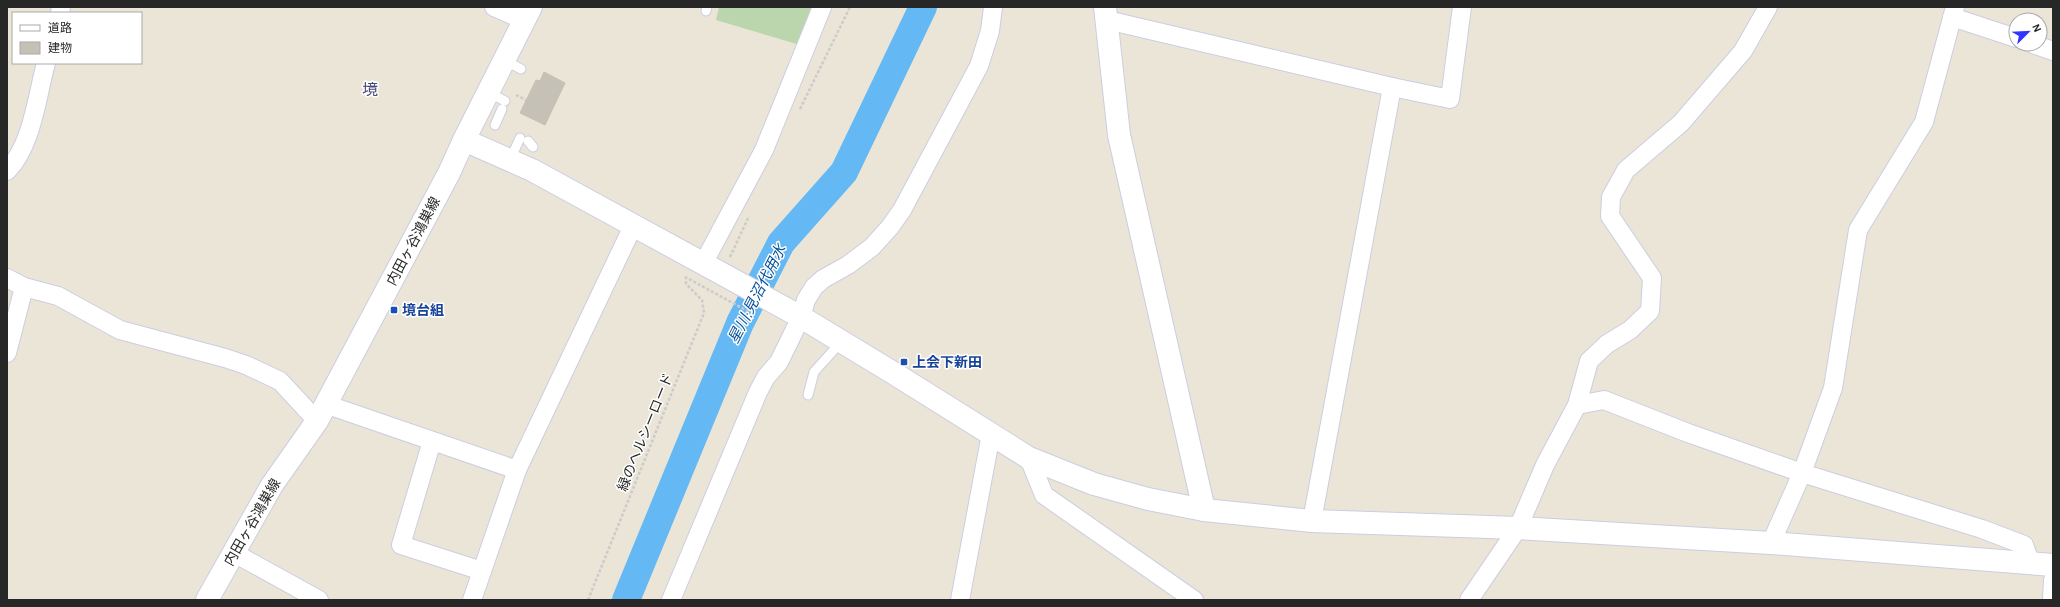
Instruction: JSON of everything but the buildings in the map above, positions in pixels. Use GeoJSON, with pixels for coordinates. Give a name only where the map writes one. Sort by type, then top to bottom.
{"type":"FeatureCollection","features":[{"type":"Feature","properties":{"kind":"main road","name":"内田ヶ谷鴻巣線"},"geometry":{"type":"LineString","coordinates":[[207,600],[272,485],[321,412],[449,173],[464,140],[498,101],[512,64],[527,13]]}},
{"type":"Feature","properties":{"kind":"main road"},"geometry":{"type":"LineString","coordinates":[[1106,13],[1120,135],[1204,510]]}},
{"type":"Feature","properties":{"kind":"main road"},"geometry":{"type":"LineString","coordinates":[[464,140],[532,170],[633,226],[692,273],[730,278],[801,317],[896,374],[1030,458],[1094,484],[1148,499],[1204,510],[1312,521],[1518,528],[2053,564]]}},
{"type":"Feature","properties":{"kind":"street"},"geometry":{"type":"LineString","coordinates":[[494,7],[527,13]]}},
{"type":"Feature","properties":{"kind":"street"},"geometry":{"type":"LineString","coordinates":[[692,273],[764,150],[822,7]]}},
{"type":"Feature","properties":{"kind":"street"},"geometry":{"type":"LineString","coordinates":[[671,600],[758,392],[766,377],[779,362],[801,317],[806,300],[814,287],[822,279],[848,264],[872,247],[890,227],[902,210],[979,66],[990,31],[993,7]]}},
{"type":"Feature","properties":{"kind":"street"},"geometry":{"type":"LineString","coordinates":[[1106,13],[1392,87],[1450,99],[1462,7]]}},
{"type":"Feature","properties":{"kind":"street"},"geometry":{"type":"LineString","coordinates":[[1469,600],[1518,528],[1545,465],[1577,404],[1589,361],[1607,344],[1630,330],[1650,311],[1652,278],[1610,216],[1611,197],[1626,170],[1681,123],[1743,51],[1768,7]]}},
{"type":"Feature","properties":{"kind":"street"},"geometry":{"type":"LineString","coordinates":[[1771,544],[1802,473],[1833,388],[1858,230],[1924,122],[1954,12],[2008,35]]}},
{"type":"Feature","properties":{"kind":"street"},"geometry":{"type":"LineString","coordinates":[[7,170],[13,165],[24,146],[46,64]]}},
{"type":"Feature","properties":{"kind":"street"},"geometry":{"type":"LineString","coordinates":[[1312,521],[1392,87]]}},
{"type":"Feature","properties":{"kind":"street"},"geometry":{"type":"LineString","coordinates":[[472,600],[517,470],[633,226]]}},
{"type":"Feature","properties":{"kind":"street"},"geometry":{"type":"LineString","coordinates":[[7,278],[24,287],[58,296],[120,330],[246,365],[280,381],[321,412],[432,441],[517,470]]}},
{"type":"Feature","properties":{"kind":"street"},"geometry":{"type":"LineString","coordinates":[[7,351],[24,287]]}},
{"type":"Feature","properties":{"kind":"street"},"geometry":{"type":"LineString","coordinates":[[1577,404],[1604,400],[1688,433],[1802,473],[1982,529],[2024,545],[2030,562]]}},
{"type":"Feature","properties":{"kind":"street"},"geometry":{"type":"LineString","coordinates":[[960,600],[991,434]]}},
{"type":"Feature","properties":{"kind":"street"},"geometry":{"type":"LineString","coordinates":[[432,441],[401,545],[482,571]]}},
{"type":"Feature","properties":{"kind":"street"},"geometry":{"type":"LineString","coordinates":[[1030,458],[1044,495],[1194,600]]}},
{"type":"Feature","properties":{"kind":"street"},"geometry":{"type":"LineString","coordinates":[[234,553],[319,600]]}},
{"type":"Feature","properties":{"kind":"street"},"geometry":{"type":"LineString","coordinates":[[2052,600],[2053,580]]}},
{"type":"Feature","properties":{"kind":"lane"},"geometry":{"type":"LineString","coordinates":[[494,125],[498,101]]}},
{"type":"Feature","properties":{"kind":"lane"},"geometry":{"type":"LineString","coordinates":[[510,160],[527,142]]}},
{"type":"Feature","properties":{"kind":"lane"},"geometry":{"type":"LineString","coordinates":[[808,395],[814,372],[841,342]]}},
{"type":"Feature","properties":{"kind":"path"},"geometry":{"type":"LineString","coordinates":[[692,273],[714,293],[760,318]]}},
{"type":"Feature","properties":{"kind":"path","name":"緑のヘルシーロード"},"geometry":{"type":"LineString","coordinates":[[588,600],[704,312],[702,300],[686,284],[692,273]]}},
{"type":"Feature","properties":{"kind":"green space"},"geometry":{"type":"Polygon","coordinates":[[[719,7],[812,7],[800,45],[716,20],[719,7]]]}},
{"type":"Feature","properties":{"kind":"waterway","name":"星川;見沼代用水"},"geometry":{"type":"LineString","coordinates":[[626,600],[740,323],[781,243],[844,172],[923,7]]}},
{"type":"Feature","properties":{"kind":"place","name":"境台組"},"geometry":{"type":"Point","coordinates":[394,310]}},
{"type":"Feature","properties":{"kind":"place","name":"上会下新田"},"geometry":{"type":"Point","coordinates":[904,362]}},
{"type":"Feature","properties":{"kind":"district","name":"境"},"geometry":{"type":"Point","coordinates":[370,89]}}]}
